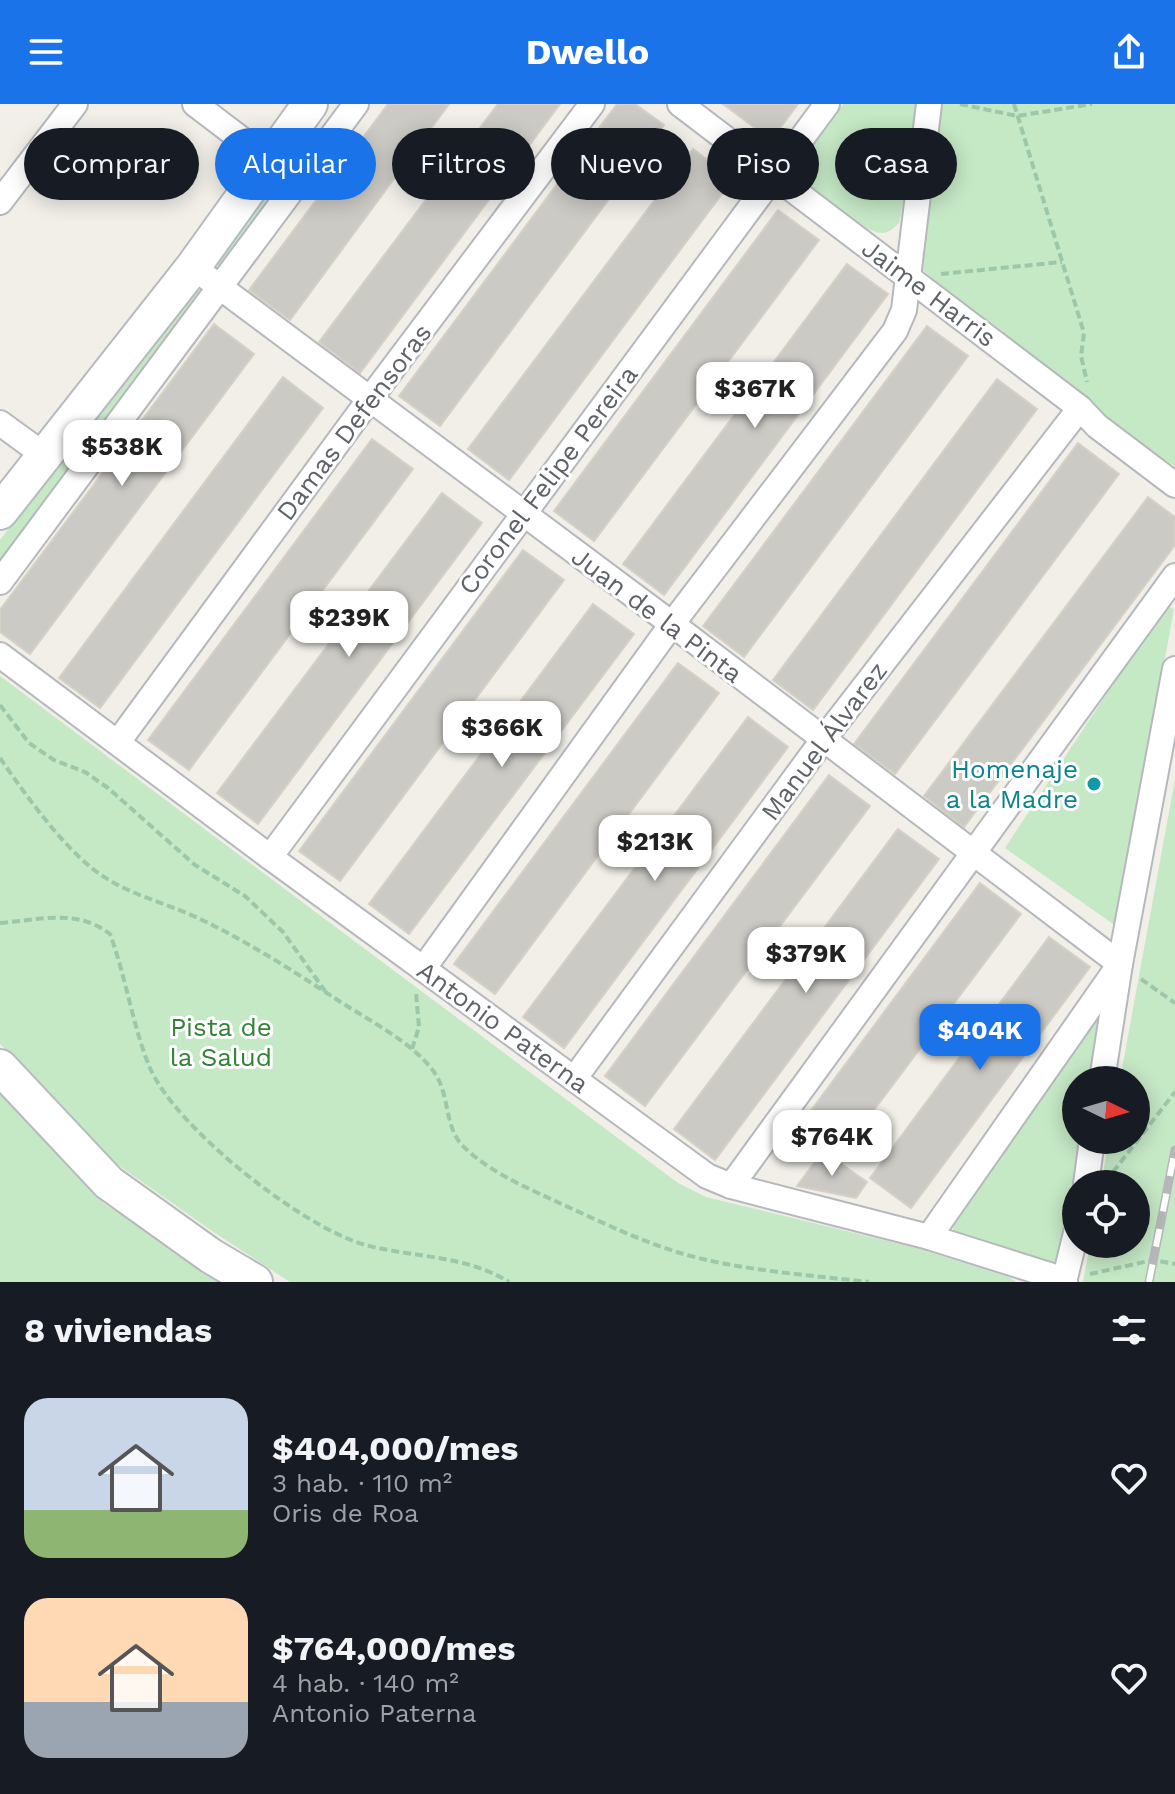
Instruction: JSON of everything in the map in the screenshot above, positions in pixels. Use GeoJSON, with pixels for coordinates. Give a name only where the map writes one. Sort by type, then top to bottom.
{"type":"FeatureCollection","features":[{"type":"Feature","properties":{"kind":"main road"},"geometry":{"type":"LineString","coordinates":[[0,512],[193,267],[242,200]]}},
{"type":"Feature","properties":{"kind":"main road"},"geometry":{"type":"LineString","coordinates":[[0,1067],[109,1183],[211,1256],[255,1282]]}},
{"type":"Feature","properties":{"kind":"street"},"geometry":{"type":"LineString","coordinates":[[0,202],[75,104]]}},
{"type":"Feature","properties":{"kind":"street"},"geometry":{"type":"LineString","coordinates":[[195,104],[227,128]]}},
{"type":"Feature","properties":{"kind":"street"},"geometry":{"type":"LineString","coordinates":[[337,128],[356,104]]}},
{"type":"Feature","properties":{"kind":"street","name":"Damas Defensoras"},"geometry":{"type":"LineString","coordinates":[[118,742],[369,400],[592,104]]}},
{"type":"Feature","properties":{"kind":"street","name":"Jaime Harris"},"geometry":{"type":"LineString","coordinates":[[680,104],[713,128]]}},
{"type":"Feature","properties":{"kind":"street","name":"Coronel Felipe Pereira"},"geometry":{"type":"LineString","coordinates":[[809,128],[827,104]]}},
{"type":"Feature","properties":{"kind":"street"},"geometry":{"type":"LineString","coordinates":[[423,969],[672,624],[895,331],[904,310],[929,104]]}},
{"type":"Feature","properties":{"kind":"street"},"geometry":{"type":"LineString","coordinates":[[0,582],[284,200]]}},
{"type":"Feature","properties":{"kind":"street","name":"Coronel Felipe Pereira"},"geometry":{"type":"LineString","coordinates":[[270,857],[756,200]]}},
{"type":"Feature","properties":{"kind":"street","name":"Jaime Harris"},"geometry":{"type":"LineString","coordinates":[[808,200],[1080,408],[1097,426],[1175,485]]}},
{"type":"Feature","properties":{"kind":"street","name":"Juan de la Pinta"},"geometry":{"type":"LineString","coordinates":[[193,267],[672,624],[1120,964]]}},
{"type":"Feature","properties":{"kind":"street","name":"Manuel Álvarez"},"geometry":{"type":"LineString","coordinates":[[574,1079],[823,740],[1080,408]]}},
{"type":"Feature","properties":{"kind":"street"},"geometry":{"type":"LineString","coordinates":[[0,423],[44,455]]}},
{"type":"Feature","properties":{"kind":"street"},"geometry":{"type":"LineString","coordinates":[[731,1186],[1175,576]]}},
{"type":"Feature","properties":{"kind":"street","name":"Antonio Paterna"},"geometry":{"type":"LineString","coordinates":[[0,655],[270,857],[707,1176],[731,1186],[929,1237],[1064,1281]]}},
{"type":"Feature","properties":{"kind":"street"},"geometry":{"type":"LineString","coordinates":[[1104,1066],[1175,669]]}},
{"type":"Feature","properties":{"kind":"street"},"geometry":{"type":"LineString","coordinates":[[929,1237],[1120,964]]}},
{"type":"Feature","properties":{"kind":"street"},"geometry":{"type":"LineString","coordinates":[[1064,1281],[1070,1258]]}},
{"type":"Feature","properties":{"kind":"path"},"geometry":{"type":"LineString","coordinates":[[960,104],[1017,116],[1092,104]]}},
{"type":"Feature","properties":{"kind":"path"},"geometry":{"type":"LineString","coordinates":[[1014,104],[1084,333],[1081,356],[1087,384]]}},
{"type":"Feature","properties":{"kind":"path"},"geometry":{"type":"LineString","coordinates":[[907,277],[1062,262]]}},
{"type":"Feature","properties":{"kind":"path"},"geometry":{"type":"LineString","coordinates":[[0,705],[29,743],[54,760],[85,772],[108,788],[195,865],[245,896],[283,932],[327,993]]}},
{"type":"Feature","properties":{"kind":"path"},"geometry":{"type":"LineString","coordinates":[[0,758],[25,793],[93,869],[135,895],[199,918],[268,954],[412,1049],[435,1073],[446,1096],[449,1120],[459,1142],[481,1162],[604,1224],[678,1253],[793,1273],[869,1282]]}},
{"type":"Feature","properties":{"kind":"path"},"geometry":{"type":"LineString","coordinates":[[0,923],[67,916],[96,923],[110,934],[150,1068],[172,1104],[270,1194],[309,1220],[363,1244],[469,1264],[509,1282]]}},
{"type":"Feature","properties":{"kind":"path"},"geometry":{"type":"LineString","coordinates":[[1120,964],[1175,1003]]}},
{"type":"Feature","properties":{"kind":"path"},"geometry":{"type":"LineString","coordinates":[[412,1049],[419,1027],[417,983],[423,969]]}},
{"type":"Feature","properties":{"kind":"path"},"geometry":{"type":"LineString","coordinates":[[1114,1170],[1175,1092]]}},
{"type":"Feature","properties":{"kind":"path"},"geometry":{"type":"LineString","coordinates":[[1064,1281],[1153,1260],[1175,1264]]}},
{"type":"Feature","properties":{"kind":"green space"},"geometry":{"type":"Polygon","coordinates":[[[843,104],[922,104],[917,128],[835,128],[835,200],[903,200],[899,223],[892,230],[875,232],[819,194],[819,138],[843,104]]]}},
{"type":"Feature","properties":{"kind":"green space"},"geometry":{"type":"Polygon","coordinates":[[[943,104],[1175,104],[1175,466],[1155,454],[921,268],[920,244],[927,200],[957,200],[957,128],[939,128],[943,104]]]}},
{"type":"Feature","properties":{"kind":"green space"},"geometry":{"type":"Polygon","coordinates":[[[262,200],[275,200],[222,270],[215,262],[262,200]]]}},
{"type":"Feature","properties":{"kind":"green space"},"geometry":{"type":"Polygon","coordinates":[[[194,290],[201,291],[203,296],[0,561],[0,540],[194,290]]]}},
{"type":"Feature","properties":{"kind":"green space"},"geometry":{"type":"Polygon","coordinates":[[[1165,605],[1174,609],[1116,926],[1005,848],[1165,605]]]}},
{"type":"Feature","properties":{"kind":"green space","name":"Pista de la Salud"},"geometry":{"type":"Polygon","coordinates":[[[0,676],[678,1183],[706,1197],[920,1249],[1009,1277],[1016,1282],[290,1282],[114,1162],[0,1044],[0,676]]]}},
{"type":"Feature","properties":{"kind":"green space"},"geometry":{"type":"Polygon","coordinates":[[[1175,779],[1175,1282],[1083,1282],[1087,1258],[1150,1258],[1150,1170],[1104,1170],[1106,1154],[1150,1154],[1150,1066],[1123,1066],[1175,779]]]}},
{"type":"Feature","properties":{"kind":"green space"},"geometry":{"type":"Polygon","coordinates":[[[1094,1020],[1100,1022],[1096,1066],[1062,1066],[1062,1154],[1080,1154],[1077,1170],[1062,1170],[1062,1246],[1056,1264],[1047,1268],[955,1233],[953,1228],[957,1213],[1094,1020]]]}},
{"type":"Feature","properties":{"kind":"green space"},"geometry":{"type":"Polygon","coordinates":[[[0,1094],[103,1203],[228,1282],[0,1282],[0,1094]]]}},
{"type":"Feature","properties":{"kind":"building"},"geometry":{"type":"Polygon","coordinates":[[[388,104],[449,104],[431,128],[392,128],[392,181],[290,320],[249,290],[316,200],[376,200],[376,128],[370,128],[388,104]]]}},
{"type":"Feature","properties":{"kind":"building"},"geometry":{"type":"Polygon","coordinates":[[[498,104],[560,104],[535,138],[535,128],[480,128],[498,104]]]}},
{"type":"Feature","properties":{"kind":"building"},"geometry":{"type":"Polygon","coordinates":[[[617,104],[635,104],[664,125],[662,128],[599,128],[617,104]]]}},
{"type":"Feature","properties":{"kind":"building"},"geometry":{"type":"Polygon","coordinates":[[[723,104],[798,104],[780,128],[755,128],[723,104]]]}},
{"type":"Feature","properties":{"kind":"building"},"geometry":{"type":"Polygon","coordinates":[[[693,149],[707,160],[707,200],[717,200],[509,480],[468,449],[655,200],[691,200],[693,149]]]}},
{"type":"Feature","properties":{"kind":"building"},"geometry":{"type":"Polygon","coordinates":[[[551,192],[551,200],[608,200],[440,426],[399,396],[551,192]]]}},
{"type":"Feature","properties":{"kind":"building"},"geometry":{"type":"Polygon","coordinates":[[[426,200],[489,200],[360,373],[319,342],[426,200]]]}},
{"type":"Feature","properties":{"kind":"building"},"geometry":{"type":"Polygon","coordinates":[[[778,210],[819,240],[594,541],[554,511],[778,210]]]}},
{"type":"Feature","properties":{"kind":"building"},"geometry":{"type":"Polygon","coordinates":[[[847,264],[888,294],[664,595],[623,564],[847,264]]]}},
{"type":"Feature","properties":{"kind":"building"},"geometry":{"type":"Polygon","coordinates":[[[214,324],[254,354],[30,654],[0,632],[0,610],[214,324]]]}},
{"type":"Feature","properties":{"kind":"building"},"geometry":{"type":"Polygon","coordinates":[[[927,326],[968,356],[744,657],[703,626],[927,326]]]}},
{"type":"Feature","properties":{"kind":"building"},"geometry":{"type":"Polygon","coordinates":[[[283,377],[323,408],[100,708],[59,678],[283,377]]]}},
{"type":"Feature","properties":{"kind":"building"},"geometry":{"type":"Polygon","coordinates":[[[997,379],[1037,409],[813,710],[773,680],[997,379]]]}},
{"type":"Feature","properties":{"kind":"building"},"geometry":{"type":"Polygon","coordinates":[[[372,439],[413,469],[189,770],[148,740],[372,439]]]}},
{"type":"Feature","properties":{"kind":"building"},"geometry":{"type":"Polygon","coordinates":[[[1078,443],[1119,474],[895,774],[854,744],[1078,443]]]}},
{"type":"Feature","properties":{"kind":"building"},"geometry":{"type":"Polygon","coordinates":[[[442,493],[482,523],[258,824],[217,793],[442,493]]]}},
{"type":"Feature","properties":{"kind":"building"},"geometry":{"type":"Polygon","coordinates":[[[1148,497],[1175,517],[1175,545],[964,827],[924,796],[1148,497]]]}},
{"type":"Feature","properties":{"kind":"building"},"geometry":{"type":"Polygon","coordinates":[[[523,550],[564,580],[340,881],[299,851],[523,550]]]}},
{"type":"Feature","properties":{"kind":"building"},"geometry":{"type":"Polygon","coordinates":[[[593,604],[634,634],[409,934],[369,904],[593,604]]]}},
{"type":"Feature","properties":{"kind":"building"},"geometry":{"type":"Polygon","coordinates":[[[678,663],[719,693],[495,994],[454,964],[678,663]]]}},
{"type":"Feature","properties":{"kind":"building"},"geometry":{"type":"Polygon","coordinates":[[[748,717],[788,747],[564,1048],[523,1017],[748,717]]]}},
{"type":"Feature","properties":{"kind":"building"},"geometry":{"type":"Polygon","coordinates":[[[829,775],[870,806],[645,1106],[605,1076],[829,775]]]}},
{"type":"Feature","properties":{"kind":"building"},"geometry":{"type":"Polygon","coordinates":[[[898,829],[939,859],[715,1160],[674,1129],[898,829]]]}},
{"type":"Feature","properties":{"kind":"building"},"geometry":{"type":"Polygon","coordinates":[[[980,883],[1021,914],[841,1154],[801,1124],[980,883]]]}},
{"type":"Feature","properties":{"kind":"building"},"geometry":{"type":"Polygon","coordinates":[[[1049,937],[1090,967],[911,1208],[870,1178],[1049,937]]]}},
{"type":"Feature","properties":{"kind":"building"},"geometry":{"type":"Polygon","coordinates":[[[823,1151],[867,1182],[856,1198],[797,1186],[823,1151]]]}},
{"type":"Feature","properties":{"kind":"railway"},"geometry":{"type":"LineString","coordinates":[[1149,1282],[1175,1150]]}},
{"type":"Feature","properties":{"kind":"place","name":"Homenaje a la Madre"},"geometry":{"type":"Point","coordinates":[1094,784]}}]}
